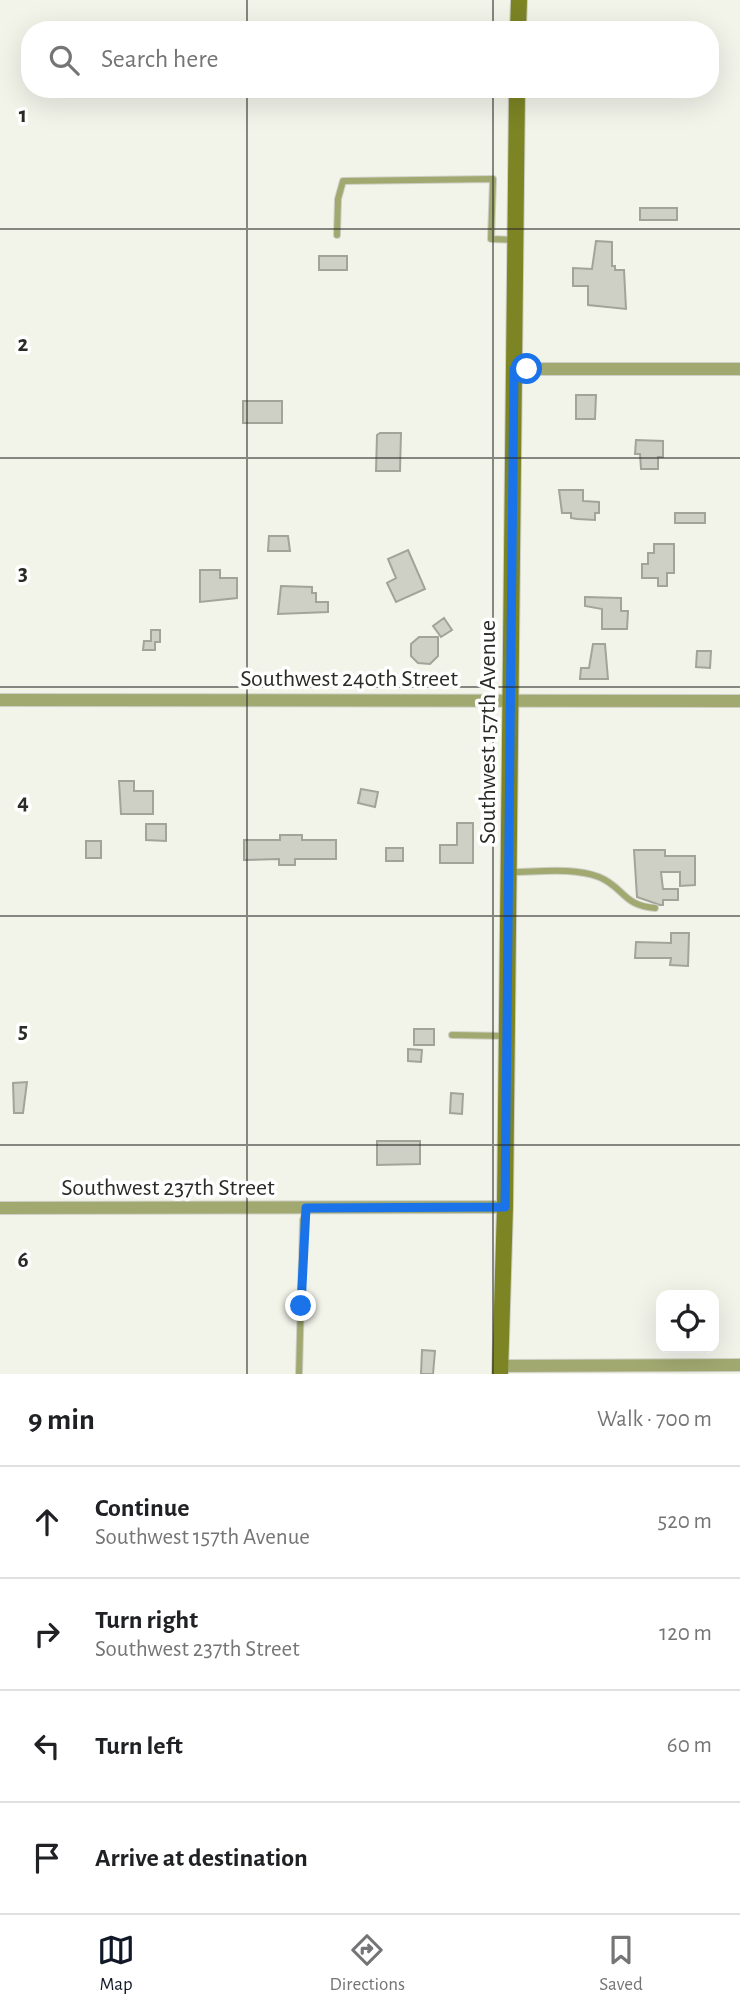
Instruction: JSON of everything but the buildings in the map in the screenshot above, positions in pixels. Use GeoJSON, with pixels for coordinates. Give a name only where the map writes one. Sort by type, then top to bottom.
{"type":"FeatureCollection","features":[{"type":"Feature","properties":{"kind":"street"},"geometry":{"type":"LineString","coordinates":[[518,21],[519,0]]}},
{"type":"Feature","properties":{"kind":"street","name":"Southwest 157th Avenue"},"geometry":{"type":"LineString","coordinates":[[500,1370],[505,1207],[517,98]]}},
{"type":"Feature","properties":{"kind":"street"},"geometry":{"type":"LineString","coordinates":[[514,369],[740,369]]}},
{"type":"Feature","properties":{"kind":"street","name":"Southwest 240th Street"},"geometry":{"type":"LineString","coordinates":[[0,700],[740,701]]}},
{"type":"Feature","properties":{"kind":"street","name":"Southwest 237th Street"},"geometry":{"type":"LineString","coordinates":[[0,1208],[505,1207]]}},
{"type":"Feature","properties":{"kind":"street"},"geometry":{"type":"LineString","coordinates":[[500,1370],[740,1365]]}},
{"type":"Feature","properties":{"kind":"lane"},"geometry":{"type":"LineString","coordinates":[[337,235],[338,199],[343,181],[493,179],[491,239],[516,240]]}},
{"type":"Feature","properties":{"kind":"lane"},"geometry":{"type":"LineString","coordinates":[[509,872],[587,873],[602,878],[636,907],[655,908]]}},
{"type":"Feature","properties":{"kind":"lane"},"geometry":{"type":"LineString","coordinates":[[452,1035],[506,1036]]}},
{"type":"Feature","properties":{"kind":"lane"},"geometry":{"type":"LineString","coordinates":[[299,1374],[303,1220],[306,1208]]}},
{"type":"Feature","properties":{"kind":"route"},"geometry":{"type":"LineString","coordinates":[[301,1306],[303,1220],[306,1208],[505,1207],[514,369],[527,369]]}}]}
